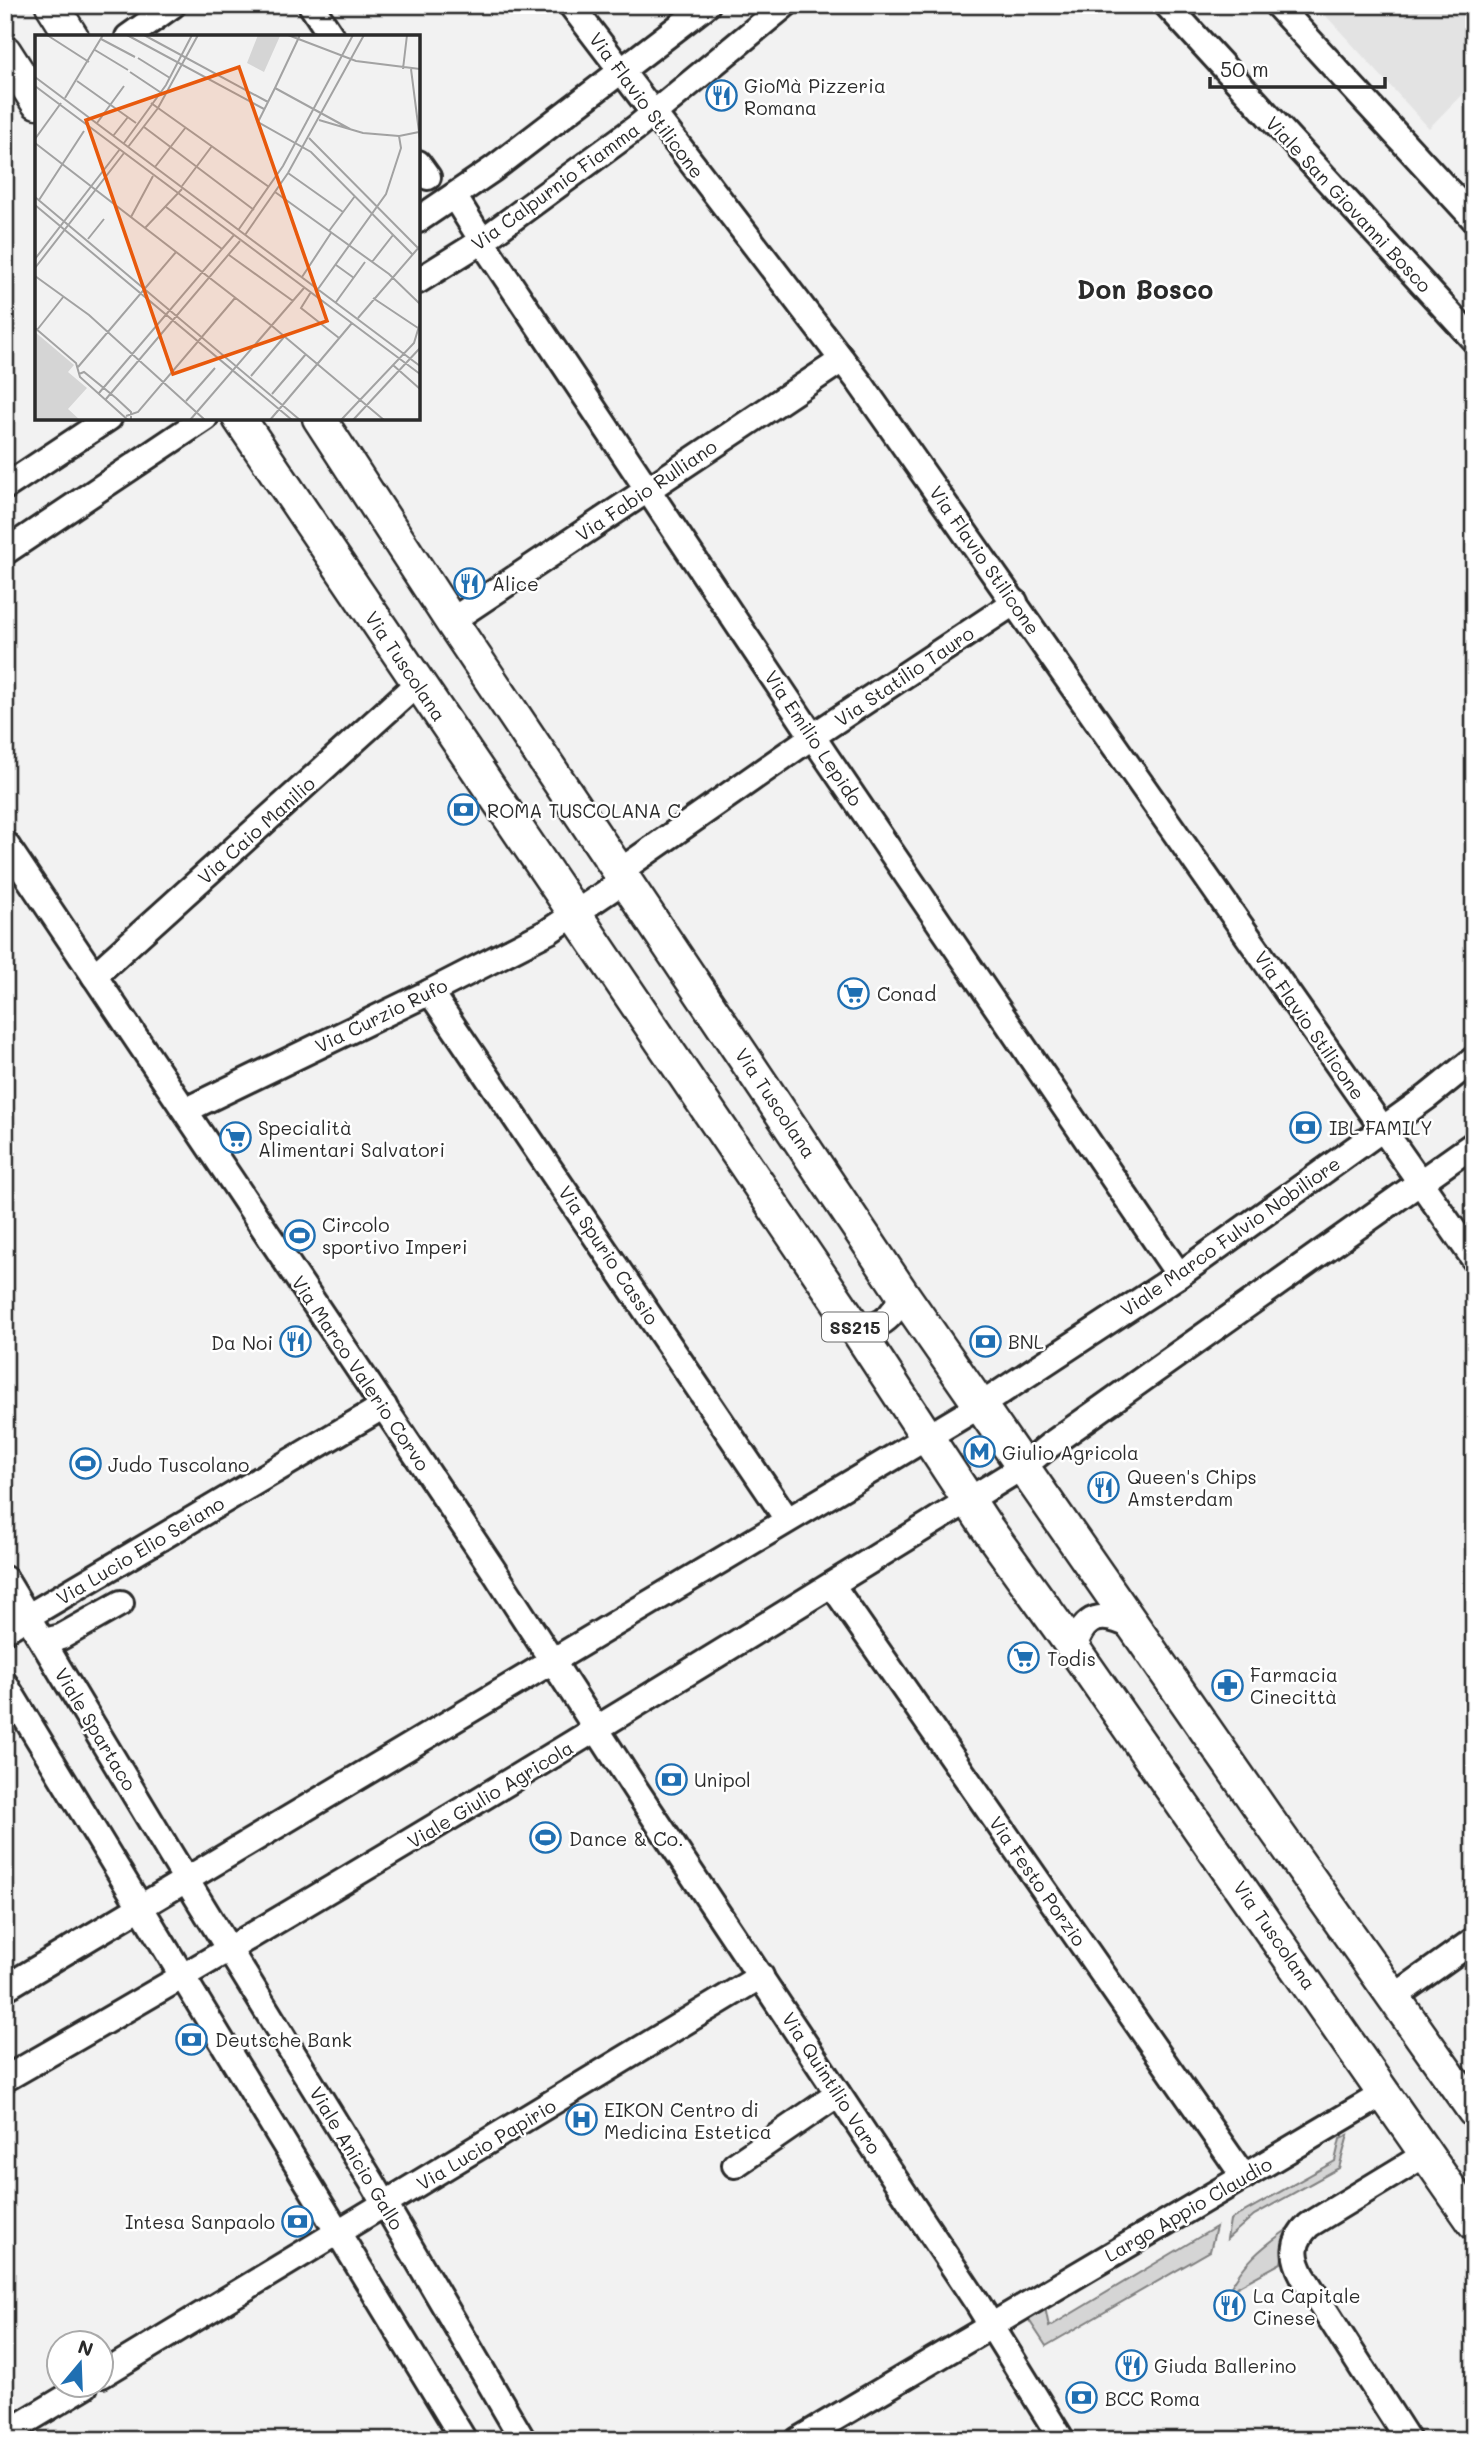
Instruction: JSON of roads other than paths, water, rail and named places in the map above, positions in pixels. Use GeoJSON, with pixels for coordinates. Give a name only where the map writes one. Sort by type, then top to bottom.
{"type":"FeatureCollection","features":[{"type":"Feature","properties":{"kind":"main road"},"geometry":{"type":"LineString","coordinates":[[52,5],[71,35]]}},
{"type":"Feature","properties":{"kind":"main road"},"geometry":{"type":"LineString","coordinates":[[5,52],[35,100]]}},
{"type":"Feature","properties":{"kind":"main road","name":"Via Tuscolana"},"geometry":{"type":"LineString","coordinates":[[240,420],[970,1501],[1474,2222]]}},
{"type":"Feature","properties":{"kind":"main road","name":"Via Tuscolana"},"geometry":{"type":"LineString","coordinates":[[319,420],[902,1293],[1474,2111]]}},
{"type":"Feature","properties":{"kind":"street"},"geometry":{"type":"LineString","coordinates":[[131,35],[173,5]]}},
{"type":"Feature","properties":{"kind":"street"},"geometry":{"type":"LineString","coordinates":[[311,5],[331,35]]}},
{"type":"Feature","properties":{"kind":"street","name":"Via Flavio Stilicone"},"geometry":{"type":"LineString","coordinates":[[571,5],[842,360],[1015,602],[1474,1259]]}},
{"type":"Feature","properties":{"kind":"street"},"geometry":{"type":"LineString","coordinates":[[420,219],[454,197],[616,62],[707,5]]}},
{"type":"Feature","properties":{"kind":"street","name":"Via Calpurnio Fiamma"},"geometry":{"type":"LineString","coordinates":[[420,280],[482,241],[654,115],[785,5]]}},
{"type":"Feature","properties":{"kind":"street","name":"Viale San Giovanni Bosco"},"geometry":{"type":"LineString","coordinates":[[1167,5],[1474,340]]}},
{"type":"Feature","properties":{"kind":"street"},"geometry":{"type":"LineString","coordinates":[[1277,5],[1474,219]]}},
{"type":"Feature","properties":{"kind":"street","name":"Via Emilio Lepido"},"geometry":{"type":"LineString","coordinates":[[454,197],[647,489],[1178,1275]]}},
{"type":"Feature","properties":{"kind":"street","name":"Via Fabio Rulliano"},"geometry":{"type":"LineString","coordinates":[[451,621],[842,360]]}},
{"type":"Feature","properties":{"kind":"street"},"geometry":{"type":"LineString","coordinates":[[5,487],[106,420]]}},
{"type":"Feature","properties":{"kind":"street"},"geometry":{"type":"LineString","coordinates":[[5,552],[202,420]]}},
{"type":"Feature","properties":{"kind":"street","name":"Via Statilio Tauro"},"geometry":{"type":"LineString","coordinates":[[623,875],[813,736],[1015,602]]}},
{"type":"Feature","properties":{"kind":"street","name":"Via Caio Manilio"},"geometry":{"type":"LineString","coordinates":[[94,976],[418,683]]}},
{"type":"Feature","properties":{"kind":"street","name":"Via Marco Valerio Corvo"},"geometry":{"type":"LineString","coordinates":[[5,843],[384,1406],[596,1730]]}},
{"type":"Feature","properties":{"kind":"street"},"geometry":{"type":"LineString","coordinates":[[573,914],[623,875]]}},
{"type":"Feature","properties":{"kind":"street","name":"Via Curzio Rufo"},"geometry":{"type":"LineString","coordinates":[[186,1110],[430,992],[549,931],[573,914]]}},
{"type":"Feature","properties":{"kind":"street","name":"Via Spurio Cassio"},"geometry":{"type":"LineString","coordinates":[[430,992],[787,1519]]}},
{"type":"Feature","properties":{"kind":"street","name":"Viale Marco Fulvio Nobiliore"},"geometry":{"type":"LineString","coordinates":[[981,1405],[1178,1275],[1427,1097],[1474,1059]]}},
{"type":"Feature","properties":{"kind":"street"},"geometry":{"type":"LineString","coordinates":[[970,1501],[1024,1466],[1474,1144]]}},
{"type":"Feature","properties":{"kind":"street"},"geometry":{"type":"LineString","coordinates":[[851,1321],[863,1327],[878,1325],[894,1311],[902,1293]]}},
{"type":"Feature","properties":{"kind":"street"},"geometry":{"type":"LineString","coordinates":[[5,1988],[981,1405]]}},
{"type":"Feature","properties":{"kind":"street","name":"Via Lucio Elio Seiano"},"geometry":{"type":"LineString","coordinates":[[5,1630],[384,1406]]}},
{"type":"Feature","properties":{"kind":"street","name":"Viale Giulio Agricola"},"geometry":{"type":"LineString","coordinates":[[5,2079],[183,1977],[596,1730],[970,1501]]}},
{"type":"Feature","properties":{"kind":"street","name":"Viale Spartaco"},"geometry":{"type":"LineString","coordinates":[[5,1579],[186,1879]]}},
{"type":"Feature","properties":{"kind":"street","name":"Via Festo Porzio"},"geometry":{"type":"LineString","coordinates":[[832,1586],[1244,2177]]}},
{"type":"Feature","properties":{"kind":"street"},"geometry":{"type":"LineString","coordinates":[[44,1641],[61,1637],[121,1603]]}},
{"type":"Feature","properties":{"kind":"street"},"geometry":{"type":"LineString","coordinates":[[1074,1649],[1083,1626],[1093,1619],[1113,1619],[1133,1627]]}},
{"type":"Feature","properties":{"kind":"street"},"geometry":{"type":"LineString","coordinates":[[5,1684],[464,2440]]}},
{"type":"Feature","properties":{"kind":"street","name":"Via Quintilio Varo"},"geometry":{"type":"LineString","coordinates":[[596,1730],[992,2325],[1062,2440]]}},
{"type":"Feature","properties":{"kind":"street","name":"Viale Anicio Gallo"},"geometry":{"type":"LineString","coordinates":[[186,1879],[385,2204],[523,2440]]}},
{"type":"Feature","properties":{"kind":"street"},"geometry":{"type":"LineString","coordinates":[[1394,1997],[1474,1940]]}},
{"type":"Feature","properties":{"kind":"street","name":"Via Lucio Papirio"},"geometry":{"type":"LineString","coordinates":[[116,2367],[761,1976]]}},
{"type":"Feature","properties":{"kind":"street","name":"Largo Appio Claudio"},"geometry":{"type":"LineString","coordinates":[[798,2440],[1385,2093]]}},
{"type":"Feature","properties":{"kind":"street"},"geometry":{"type":"LineString","coordinates":[[735,2165],[838,2094]]}},
{"type":"Feature","properties":{"kind":"street"},"geometry":{"type":"LineString","coordinates":[[1408,2440],[1303,2276],[1294,2258],[1294,2248],[1303,2231],[1317,2220],[1426,2154]]}},
{"type":"Feature","properties":{"kind":"street"},"geometry":{"type":"LineString","coordinates":[[5,2434],[61,2400]]}},
{"type":"Feature","properties":{"kind":"place","name":"GioMà Pizzeria Romana"},"geometry":{"type":"Point","coordinates":[721,96]}},
{"type":"Feature","properties":{"kind":"place","name":"Alice"},"geometry":{"type":"Point","coordinates":[469,583]}},
{"type":"Feature","properties":{"kind":"place","name":"ROMA TUSCOLANA C"},"geometry":{"type":"Point","coordinates":[464,810]}},
{"type":"Feature","properties":{"kind":"place","name":"Conad"},"geometry":{"type":"Point","coordinates":[854,993]}},
{"type":"Feature","properties":{"kind":"place","name":"IBL FAMILY"},"geometry":{"type":"Point","coordinates":[1306,1127]}},
{"type":"Feature","properties":{"kind":"place","name":"Specialità Alimentari Salvatori"},"geometry":{"type":"Point","coordinates":[235,1138]}},
{"type":"Feature","properties":{"kind":"place","name":"Circolo sportivo Imperi"},"geometry":{"type":"Point","coordinates":[299,1235]}},
{"type":"Feature","properties":{"kind":"place","name":"BNL"},"geometry":{"type":"Point","coordinates":[985,1341]}},
{"type":"Feature","properties":{"kind":"place","name":"Da Noi"},"geometry":{"type":"Point","coordinates":[296,1342]}},
{"type":"Feature","properties":{"kind":"place","name":"Giulio Agricola"},"geometry":{"type":"Point","coordinates":[979,1452]}},
{"type":"Feature","properties":{"kind":"place","name":"Judo Tuscolano"},"geometry":{"type":"Point","coordinates":[85,1464]}},
{"type":"Feature","properties":{"kind":"place","name":"Queen's Chips Amsterdam"},"geometry":{"type":"Point","coordinates":[1104,1487]}},
{"type":"Feature","properties":{"kind":"place","name":"Todis"},"geometry":{"type":"Point","coordinates":[1024,1658]}},
{"type":"Feature","properties":{"kind":"place","name":"Farmacia Cinecittà"},"geometry":{"type":"Point","coordinates":[1227,1685]}},
{"type":"Feature","properties":{"kind":"place","name":"Unipol"},"geometry":{"type":"Point","coordinates":[671,1779]}},
{"type":"Feature","properties":{"kind":"place","name":"Dance & Co."},"geometry":{"type":"Point","coordinates":[546,1838]}},
{"type":"Feature","properties":{"kind":"place","name":"Deutsche Bank"},"geometry":{"type":"Point","coordinates":[192,2039]}},
{"type":"Feature","properties":{"kind":"place","name":"EIKON Centro di Medicina Estetica"},"geometry":{"type":"Point","coordinates":[581,2120]}},
{"type":"Feature","properties":{"kind":"place","name":"Intesa Sanpaolo"},"geometry":{"type":"Point","coordinates":[298,2221]}},
{"type":"Feature","properties":{"kind":"place","name":"La Capitale Cinese"},"geometry":{"type":"Point","coordinates":[1230,2306]}},
{"type":"Feature","properties":{"kind":"place","name":"Giuda Ballerino"},"geometry":{"type":"Point","coordinates":[1131,2365]}},
{"type":"Feature","properties":{"kind":"place","name":"BCC Roma"},"geometry":{"type":"Point","coordinates":[1082,2398]}},
{"type":"Feature","properties":{"kind":"district","name":"Don Bosco"},"geometry":{"type":"Point","coordinates":[1145,289]}}]}
